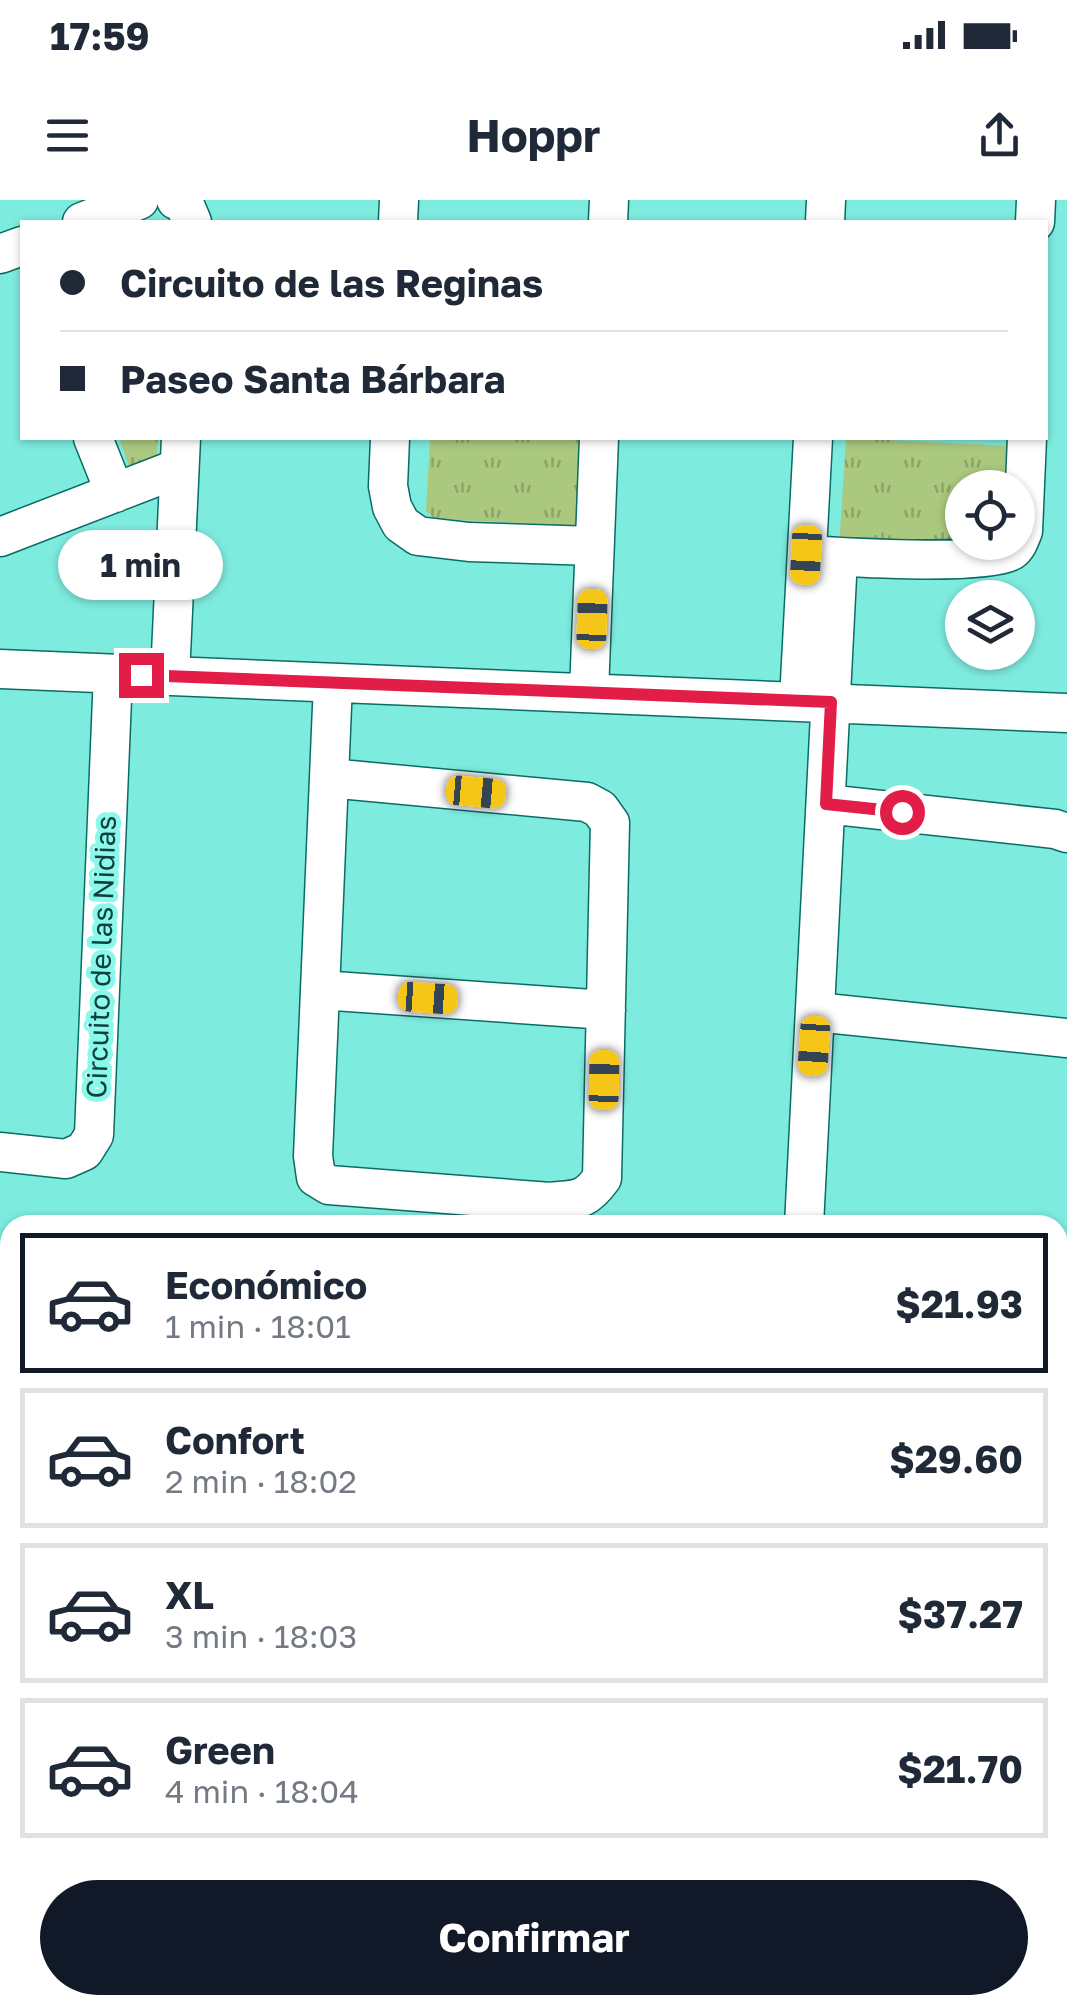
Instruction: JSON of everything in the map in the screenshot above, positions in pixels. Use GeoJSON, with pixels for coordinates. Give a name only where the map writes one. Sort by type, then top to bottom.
{"type":"FeatureCollection","features":[{"type":"Feature","properties":{"kind":"street"},"geometry":{"type":"LineString","coordinates":[[87,220],[140,200]]}},
{"type":"Feature","properties":{"kind":"street"},"geometry":{"type":"LineString","coordinates":[[176,200],[184,203],[191,220]]}},
{"type":"Feature","properties":{"kind":"street"},"geometry":{"type":"LineString","coordinates":[[94,440],[115,493]]}},
{"type":"Feature","properties":{"kind":"street"},"geometry":{"type":"LineString","coordinates":[[390,440],[388,486],[392,507],[400,524],[418,536],[469,542],[594,546]]}},
{"type":"Feature","properties":{"kind":"street"},"geometry":{"type":"LineString","coordinates":[[589,692],[598,440]]}},
{"type":"Feature","properties":{"kind":"street"},"geometry":{"type":"LineString","coordinates":[[805,1215],[826,804],[815,701],[822,556],[813,440]]}},
{"type":"Feature","properties":{"kind":"street"},"geometry":{"type":"LineString","coordinates":[[822,556],[988,558],[1010,552],[1023,531],[1026,440]]}},
{"type":"Feature","properties":{"kind":"street"},"geometry":{"type":"LineString","coordinates":[[0,537],[115,493],[180,453]]}},
{"type":"Feature","properties":{"kind":"street"},"geometry":{"type":"LineString","coordinates":[[170,676],[180,453]]}},
{"type":"Feature","properties":{"kind":"street"},"geometry":{"type":"LineString","coordinates":[[0,669],[1067,713]]}},
{"type":"Feature","properties":{"kind":"street","name":"Circuito de las Nidias"},"geometry":{"type":"LineString","coordinates":[[0,1152],[66,1159],[84,1151],[94,1134],[113,674]]}},
{"type":"Feature","properties":{"kind":"street"},"geometry":{"type":"LineString","coordinates":[[329,778],[587,802],[600,809],[610,823],[602,1178],[591,1194],[550,1202],[329,1184],[316,1177],[320,990],[329,778],[334,683]]}},
{"type":"Feature","properties":{"kind":"street"},"geometry":{"type":"LineString","coordinates":[[826,804],[1067,833]]}},
{"type":"Feature","properties":{"kind":"street"},"geometry":{"type":"LineString","coordinates":[[320,990],[606,1010]]}},
{"type":"Feature","properties":{"kind":"street"},"geometry":{"type":"LineString","coordinates":[[816,1012],[1067,1038]]}},
{"type":"Feature","properties":{"kind":"green space"},"geometry":{"type":"Polygon","coordinates":[[[120,440],[158,440],[157,455],[129,466],[120,440]]]}},
{"type":"Feature","properties":{"kind":"green space"},"geometry":{"type":"Polygon","coordinates":[[[430,440],[589,440],[583,526],[435,519],[426,511],[430,440]]]}},
{"type":"Feature","properties":{"kind":"green space"},"geometry":{"type":"Polygon","coordinates":[[[846,440],[1011,446],[1009,470],[945,470],[945,543],[839,548],[846,440]]]}},
{"type":"Feature","properties":{"kind":"route"},"geometry":{"type":"LineString","coordinates":[[141,675],[831,702],[826,804],[902,812]]}}]}
